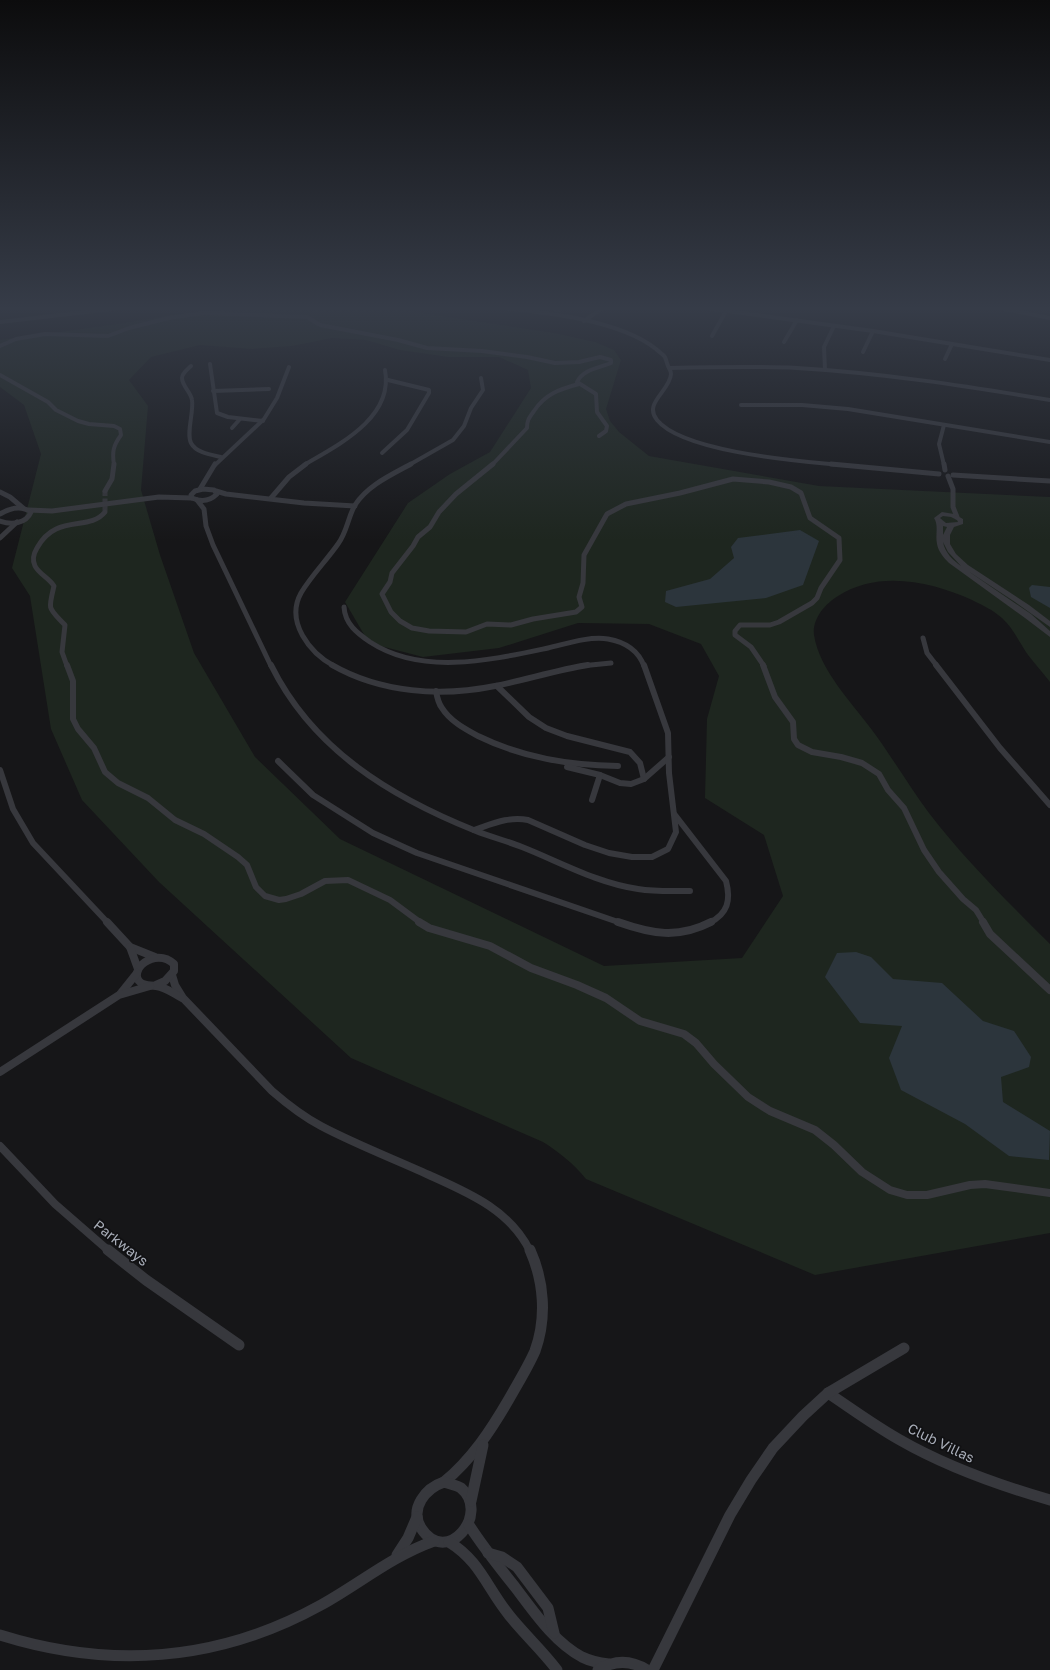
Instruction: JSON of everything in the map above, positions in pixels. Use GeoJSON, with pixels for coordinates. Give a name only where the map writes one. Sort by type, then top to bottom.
{"type":"FeatureCollection","features":[{"type":"Feature","properties":{"kind":"street"},"geometry":{"type":"LineString","coordinates":[[16,385],[48,402],[56,410],[67,414],[78,421],[89,424],[114,426],[120,429],[121,435],[113,444],[111,450],[112,478],[105,491]]}},
{"type":"Feature","properties":{"kind":"street"},"geometry":{"type":"LineString","coordinates":[[185,385],[192,399],[189,436],[190,442],[194,448],[202,452],[221,457]]}},
{"type":"Feature","properties":{"kind":"street"},"geometry":{"type":"LineString","coordinates":[[212,385],[217,413],[224,417],[263,421]]}},
{"type":"Feature","properties":{"kind":"street"},"geometry":{"type":"LineString","coordinates":[[194,497],[206,480],[210,471],[221,457],[263,421],[277,400],[282,385]]}},
{"type":"Feature","properties":{"kind":"street"},"geometry":{"type":"LineString","coordinates":[[271,498],[291,475],[339,445],[365,422],[384,397],[387,385]]}},
{"type":"Feature","properties":{"kind":"street"},"geometry":{"type":"LineString","coordinates":[[382,453],[407,430],[428,393],[429,390],[413,385]]}},
{"type":"Feature","properties":{"kind":"street"},"geometry":{"type":"LineString","coordinates":[[482,385],[482,390],[471,408],[464,426],[448,444],[381,480],[366,492],[355,506],[342,540],[305,586],[298,599],[297,620],[301,634],[310,647],[319,656],[331,664],[350,674],[390,687],[436,691],[461,691],[497,686],[566,668],[611,663]]}},
{"type":"Feature","properties":{"kind":"street"},"geometry":{"type":"LineString","coordinates":[[575,385],[555,390],[540,402],[527,419],[527,428],[512,445],[490,468],[456,494],[440,512],[430,527],[418,537],[413,546],[392,573],[390,582],[382,594],[391,612],[406,625],[420,630],[466,632],[487,624],[511,625],[533,619],[576,612],[582,607],[579,597],[583,583],[584,556],[607,514],[615,509],[626,504],[680,494],[733,479],[769,482],[796,490],[801,493],[810,518],[839,538],[840,560],[821,588],[817,598],[812,603],[779,622],[770,625],[740,625],[735,631],[735,635],[751,647],[764,667],[775,697],[793,722],[794,739],[798,744],[812,752],[841,757],[862,763],[879,774],[888,790],[904,808],[924,850],[938,872],[963,899],[976,910],[990,934],[1050,990]]}},
{"type":"Feature","properties":{"kind":"street"},"geometry":{"type":"LineString","coordinates":[[581,385],[596,394],[595,400],[598,406],[597,412],[607,426],[606,431],[598,436]]}},
{"type":"Feature","properties":{"kind":"street"},"geometry":{"type":"LineString","coordinates":[[667,385],[654,402],[653,413],[656,419],[664,426],[683,436],[715,447],[752,454],[836,465],[950,476],[1050,481]]}},
{"type":"Feature","properties":{"kind":"street"},"geometry":{"type":"LineString","coordinates":[[953,385],[1050,400]]}},
{"type":"Feature","properties":{"kind":"street"},"geometry":{"type":"LineString","coordinates":[[213,391],[269,389]]}},
{"type":"Feature","properties":{"kind":"street"},"geometry":{"type":"LineString","coordinates":[[741,404],[786,404],[834,407],[882,414],[988,434],[1050,442]]}},
{"type":"Feature","properties":{"kind":"street"},"geometry":{"type":"LineString","coordinates":[[232,428],[240,419]]}},
{"type":"Feature","properties":{"kind":"street"},"geometry":{"type":"LineString","coordinates":[[944,425],[938,444],[945,470]]}},
{"type":"Feature","properties":{"kind":"street"},"geometry":{"type":"LineString","coordinates":[[939,474],[940,471],[945,470],[951,472],[950,476],[954,495],[953,507],[961,523],[952,526],[947,531],[946,540],[948,547],[956,558],[1026,606],[1050,625]]}},
{"type":"Feature","properties":{"kind":"street"},"geometry":{"type":"LineString","coordinates":[[204,509],[217,494],[206,484],[206,480]]}},
{"type":"Feature","properties":{"kind":"street"},"geometry":{"type":"LineString","coordinates":[[200,489],[304,503],[355,506]]}},
{"type":"Feature","properties":{"kind":"street"},"geometry":{"type":"LineString","coordinates":[[0,492],[13,499],[23,508]]}},
{"type":"Feature","properties":{"kind":"street"},"geometry":{"type":"LineString","coordinates":[[0,538],[17,522],[52,511],[173,496],[212,498],[229,494]]}},
{"type":"Feature","properties":{"kind":"street"},"geometry":{"type":"LineString","coordinates":[[194,497],[204,509],[206,526],[213,545],[280,684],[303,717],[340,754],[380,783],[423,807],[474,830],[547,857],[597,878],[623,886],[656,891],[690,891]]}},
{"type":"Feature","properties":{"kind":"street"},"geometry":{"type":"LineString","coordinates":[[9,509],[13,499]]}},
{"type":"Feature","properties":{"kind":"street"},"geometry":{"type":"LineString","coordinates":[[953,507],[937,518],[940,523],[940,544],[944,553],[952,562],[1023,612],[1050,636]]}},
{"type":"Feature","properties":{"kind":"street"},"geometry":{"type":"LineString","coordinates":[[0,514],[9,509],[23,508],[29,510],[52,511]]}},
{"type":"Feature","properties":{"kind":"street"},"geometry":{"type":"LineString","coordinates":[[29,510],[31,512],[29,517]]}},
{"type":"Feature","properties":{"kind":"street"},"geometry":{"type":"LineString","coordinates":[[105,512],[104,515],[95,520],[68,524],[53,530],[37,547],[34,558],[36,568],[54,586],[50,605],[51,610],[65,624],[62,652],[73,681],[72,713],[75,724],[94,748],[101,766],[111,778],[148,798],[175,820],[204,834],[238,857],[246,865],[256,887],[265,896],[278,900],[286,900],[325,881],[348,880],[390,900],[429,928],[490,946],[530,968],[577,985],[606,998],[640,1021],[684,1034],[696,1043],[714,1064],[748,1097],[770,1111],[815,1130],[834,1145],[866,1176],[890,1190],[907,1195],[928,1195],[970,1185],[985,1184],[1050,1193]]}},
{"type":"Feature","properties":{"kind":"street"},"geometry":{"type":"LineString","coordinates":[[944,514],[957,517]]}},
{"type":"Feature","properties":{"kind":"street"},"geometry":{"type":"LineString","coordinates":[[2,522],[17,522]]}},
{"type":"Feature","properties":{"kind":"street"},"geometry":{"type":"LineString","coordinates":[[2,522],[6,527],[6,532]]}},
{"type":"Feature","properties":{"kind":"street"},"geometry":{"type":"LineString","coordinates":[[940,523],[952,526]]}},
{"type":"Feature","properties":{"kind":"street"},"geometry":{"type":"LineString","coordinates":[[344,607],[346,621],[363,638],[388,652],[418,660],[452,662],[485,660],[591,639],[607,639],[622,643],[634,649],[641,658],[666,724],[669,741],[670,786],[676,832],[672,843],[664,851],[658,854],[646,857],[622,856],[606,853],[523,818],[507,819],[474,830]]}},
{"type":"Feature","properties":{"kind":"street"},"geometry":{"type":"LineString","coordinates":[[923,638],[927,653],[956,692],[1005,754],[1050,805]]}},
{"type":"Feature","properties":{"kind":"street"},"geometry":{"type":"LineString","coordinates":[[497,686],[529,717],[546,728],[567,736],[630,752],[640,763],[644,779]]}},
{"type":"Feature","properties":{"kind":"street"},"geometry":{"type":"LineString","coordinates":[[436,691],[439,703],[447,715],[468,731],[495,745],[515,753],[558,762],[618,766]]}},
{"type":"Feature","properties":{"kind":"street"},"geometry":{"type":"LineString","coordinates":[[558,762],[572,768],[600,775],[615,782],[626,784],[636,783],[644,779],[669,757]]}},
{"type":"Feature","properties":{"kind":"street"},"geometry":{"type":"LineString","coordinates":[[278,761],[313,796],[361,826],[394,844],[620,923],[656,933],[677,933],[696,929],[718,918],[723,913],[728,903],[729,892],[726,881],[674,815]]}},
{"type":"Feature","properties":{"kind":"street"},"geometry":{"type":"LineString","coordinates":[[0,770],[2,782],[13,809],[33,843],[130,947],[155,957],[164,957],[172,961],[175,968],[172,975],[165,982],[119,994],[0,1072]]}},
{"type":"Feature","properties":{"kind":"street"},"geometry":{"type":"LineString","coordinates":[[592,800],[600,775]]}},
{"type":"Feature","properties":{"kind":"street"},"geometry":{"type":"LineString","coordinates":[[130,947],[138,980],[145,985],[153,985],[183,998]]}},
{"type":"Feature","properties":{"kind":"street"},"geometry":{"type":"LineString","coordinates":[[119,994],[147,960],[155,957]]}},
{"type":"Feature","properties":{"kind":"street"},"geometry":{"type":"LineString","coordinates":[[172,975],[177,990],[183,998],[272,1091],[303,1115],[340,1135],[474,1195],[495,1209],[518,1231],[531,1254],[541,1286],[542,1306],[541,1328],[535,1349],[526,1369],[484,1441],[466,1463],[444,1482]]}},
{"type":"Feature","properties":{"kind":"street","name":"Parkways"},"geometry":{"type":"LineString","coordinates":[[0,1146],[52,1202],[88,1235],[152,1284],[240,1345]]}},
{"type":"Feature","properties":{"kind":"street"},"geometry":{"type":"LineString","coordinates":[[653,1670],[730,1516],[751,1480],[773,1448],[803,1416],[828,1393],[904,1348]]}},
{"type":"Feature","properties":{"kind":"street","name":"Club Villas"},"geometry":{"type":"LineString","coordinates":[[828,1393],[894,1436],[928,1455],[989,1482],[1050,1500]]}},
{"type":"Feature","properties":{"kind":"street"},"geometry":{"type":"LineString","coordinates":[[449,1542],[460,1536],[471,1518],[471,1503],[476,1472],[484,1441]]}},
{"type":"Feature","properties":{"kind":"street"},"geometry":{"type":"LineString","coordinates":[[394,1558],[408,1538],[418,1515],[421,1499],[425,1492],[437,1483],[444,1482],[458,1485],[464,1490],[471,1503]]}},
{"type":"Feature","properties":{"kind":"street"},"geometry":{"type":"LineString","coordinates":[[418,1515],[422,1531],[434,1541]]}},
{"type":"Feature","properties":{"kind":"street"},"geometry":{"type":"LineString","coordinates":[[468,1525],[531,1608],[554,1634],[582,1657],[599,1663],[603,1667],[626,1662],[635,1664],[647,1670]]}},
{"type":"Feature","properties":{"kind":"street"},"geometry":{"type":"LineString","coordinates":[[0,1635],[32,1646],[60,1653],[105,1659],[143,1658],[189,1653],[234,1642],[278,1626],[320,1606],[360,1582],[394,1558],[434,1541],[449,1542],[467,1553],[482,1573],[499,1603],[509,1616],[535,1641],[557,1670]]}},
{"type":"Feature","properties":{"kind":"shaded area"},"geometry":{"type":"Polygon","coordinates":[[[0,385],[133,385],[148,406],[141,490],[160,555],[194,653],[255,757],[340,839],[604,966],[742,958],[783,896],[764,835],[705,798],[707,719],[719,676],[701,644],[649,624],[578,623],[499,648],[423,657],[369,643],[345,602],[408,503],[450,474],[490,452],[531,388],[530,385],[613,385],[606,409],[610,421],[619,432],[649,456],[819,486],[1050,497],[1050,682],[1028,655],[1016,635],[999,615],[956,593],[922,584],[905,581],[887,581],[870,583],[854,588],[828,603],[820,612],[815,623],[814,635],[817,648],[829,673],[872,730],[929,813],[972,864],[1050,944],[1050,1233],[815,1275],[586,1179],[566,1159],[543,1142],[351,1058],[159,882],[82,800],[51,729],[30,596],[12,568],[41,454],[24,405],[0,387],[0,385]]]}},
{"type":"Feature","properties":{"kind":"shaded area"},"geometry":{"type":"Polygon","coordinates":[[[800,530],[819,541],[803,585],[766,598],[676,607],[665,602],[666,591],[710,579],[734,558],[731,547],[738,538],[800,530]]]}},
{"type":"Feature","properties":{"kind":"shaded area"},"geometry":{"type":"Polygon","coordinates":[[[1032,585],[1050,587],[1050,608],[1031,597],[1029,588],[1032,585]]]}},
{"type":"Feature","properties":{"kind":"shaded area"},"geometry":{"type":"Polygon","coordinates":[[[856,952],[871,957],[893,979],[942,983],[983,1021],[1014,1031],[1031,1057],[1029,1067],[1001,1077],[1003,1102],[1050,1131],[1049,1160],[1009,1156],[965,1124],[901,1090],[889,1058],[902,1026],[860,1023],[825,977],[837,953],[856,952]]]}},
{"type":"Feature","properties":{"kind":"tunnel"},"geometry":{"type":"LineString","coordinates":[[105,491],[105,512]]}}]}
